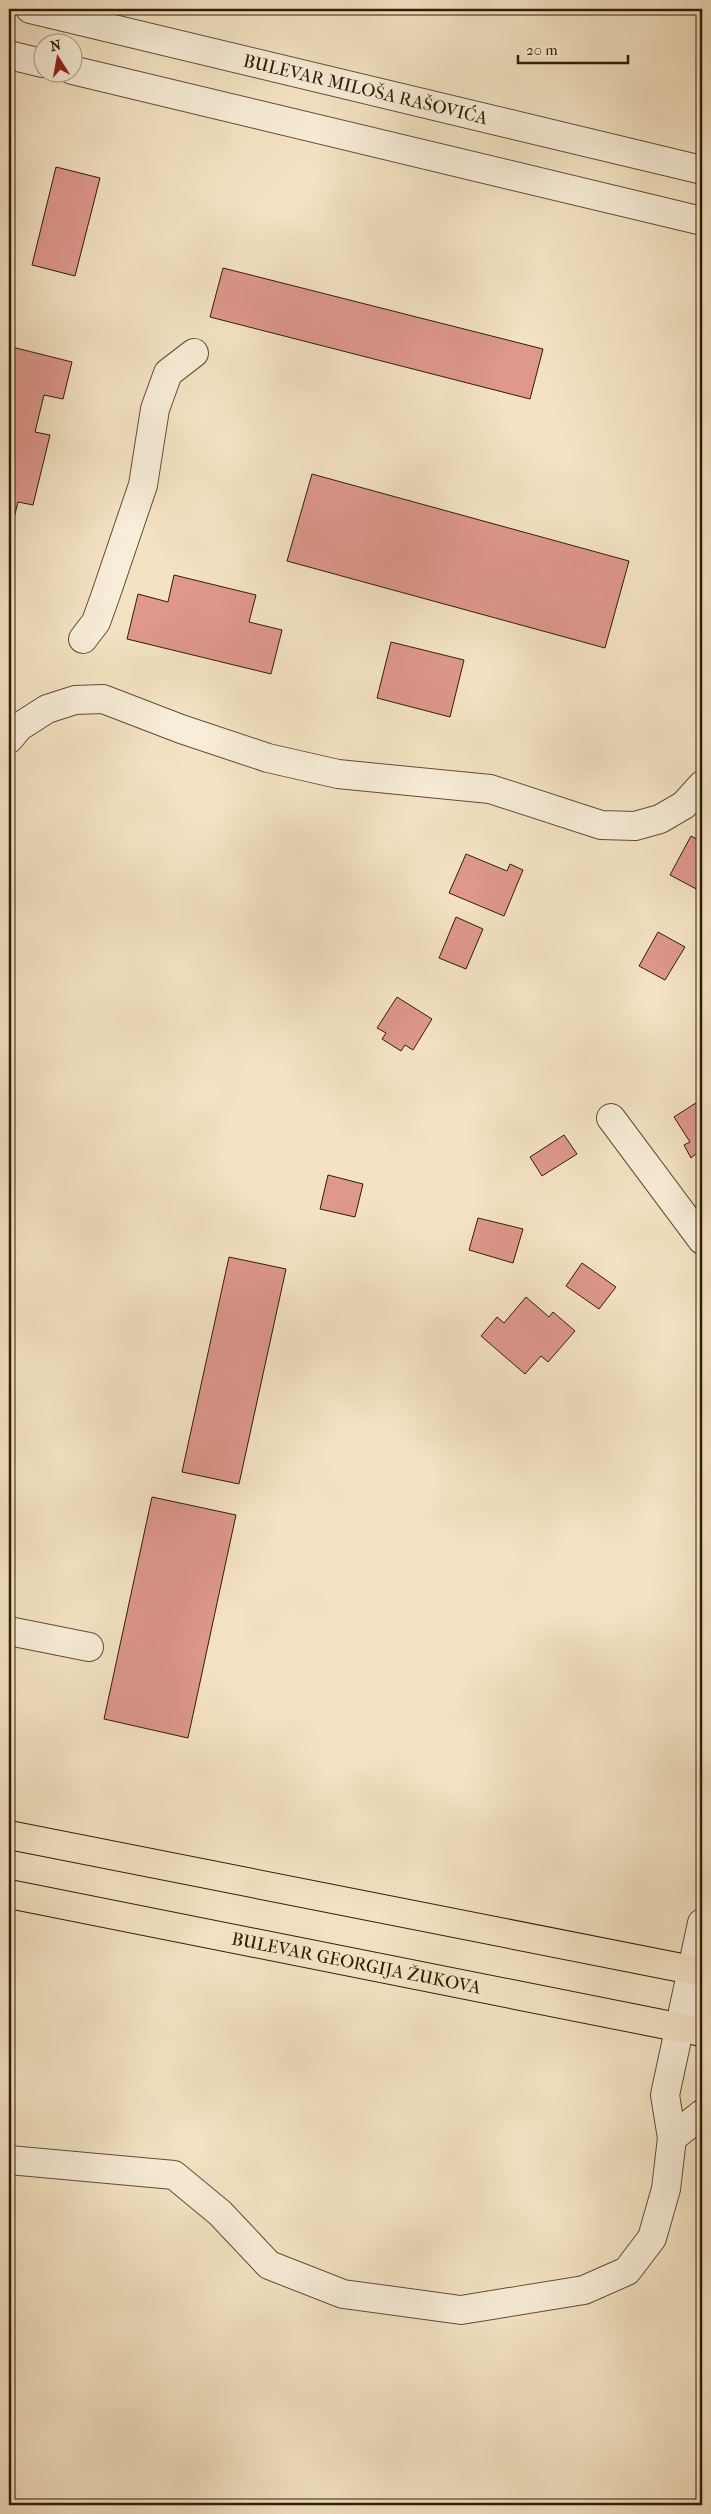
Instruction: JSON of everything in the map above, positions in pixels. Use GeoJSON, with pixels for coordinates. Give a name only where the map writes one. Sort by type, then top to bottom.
{"type":"FeatureCollection","features":[{"type":"Feature","properties":{"kind":"main road"},"geometry":{"type":"LineString","coordinates":[[9,1835],[697,1971]]}},
{"type":"Feature","properties":{"kind":"main road","name":"BULEVAR GEORGIJA ŽUKOVA"},"geometry":{"type":"LineString","coordinates":[[9,1894],[691,2030]]}},
{"type":"Feature","properties":{"kind":"street","name":"BULEVAR MILOŠA RAŠOVIĆA"},"geometry":{"type":"LineString","coordinates":[[30,9],[702,170]]}},
{"type":"Feature","properties":{"kind":"street"},"geometry":{"type":"LineString","coordinates":[[9,55],[32,61]]}},
{"type":"Feature","properties":{"kind":"street"},"geometry":{"type":"LineString","coordinates":[[82,72],[702,221]]}},
{"type":"Feature","properties":{"kind":"street"},"geometry":{"type":"LineString","coordinates":[[83,639],[96,622],[143,485],[155,409],[168,373],[194,353]]}},
{"type":"Feature","properties":{"kind":"street"},"geometry":{"type":"LineString","coordinates":[[9,739],[19,727],[47,709],[75,700],[103,699],[181,729],[268,758],[338,774],[490,789],[600,825],[635,826],[660,819],[684,805],[702,785]]}},
{"type":"Feature","properties":{"kind":"street"},"geometry":{"type":"LineString","coordinates":[[611,1118],[702,1240]]}},
{"type":"Feature","properties":{"kind":"street"},"geometry":{"type":"LineString","coordinates":[[9,1631],[89,1647]]}},
{"type":"Feature","properties":{"kind":"street"},"geometry":{"type":"LineString","coordinates":[[9,2160],[174,2175],[220,2213],[269,2265],[343,2294],[462,2310],[584,2290],[627,2271],[652,2238],[666,2189],[672,2138],[665,2095],[691,2030],[702,1923]]}},
{"type":"Feature","properties":{"kind":"street"},"geometry":{"type":"LineString","coordinates":[[672,2138],[702,2114]]}},
{"type":"Feature","properties":{"kind":"building"},"geometry":{"type":"Polygon","coordinates":[[[56,167],[100,178],[75,276],[32,265],[56,167]]]}},
{"type":"Feature","properties":{"kind":"building"},"geometry":{"type":"Polygon","coordinates":[[[223,268],[543,349],[530,399],[210,317],[223,268]]]}},
{"type":"Feature","properties":{"kind":"building"},"geometry":{"type":"Polygon","coordinates":[[[12,347],[72,362],[63,399],[44,395],[35,432],[50,435],[33,505],[18,502],[9,538],[9,358],[12,347]]]}},
{"type":"Feature","properties":{"kind":"building"},"geometry":{"type":"Polygon","coordinates":[[[312,474],[629,561],[605,648],[287,561],[312,474]]]}},
{"type":"Feature","properties":{"kind":"building"},"geometry":{"type":"Polygon","coordinates":[[[174,575],[256,595],[249,622],[282,630],[271,674],[127,639],[138,594],[168,602],[174,575]]]}},
{"type":"Feature","properties":{"kind":"building"},"geometry":{"type":"Polygon","coordinates":[[[391,642],[464,660],[450,717],[377,698],[391,642]]]}},
{"type":"Feature","properties":{"kind":"building"},"geometry":{"type":"Polygon","coordinates":[[[691,836],[702,842],[702,892],[670,875],[691,836]]]}},
{"type":"Feature","properties":{"kind":"building"},"geometry":{"type":"Polygon","coordinates":[[[466,854],[507,871],[510,864],[523,870],[504,916],[449,893],[466,854]]]}},
{"type":"Feature","properties":{"kind":"building"},"geometry":{"type":"Polygon","coordinates":[[[456,917],[483,929],[466,969],[439,958],[456,917]]]}},
{"type":"Feature","properties":{"kind":"building"},"geometry":{"type":"Polygon","coordinates":[[[658,932],[685,947],[665,980],[639,966],[658,932]]]}},
{"type":"Feature","properties":{"kind":"building"},"geometry":{"type":"Polygon","coordinates":[[[397,997],[432,1019],[413,1050],[405,1045],[401,1051],[382,1039],[386,1033],[377,1028],[397,997]]]}},
{"type":"Feature","properties":{"kind":"building"},"geometry":{"type":"Polygon","coordinates":[[[702,1099],[702,1160],[697,1153],[691,1158],[684,1145],[690,1142],[674,1117],[702,1099]]]}},
{"type":"Feature","properties":{"kind":"building"},"geometry":{"type":"Polygon","coordinates":[[[564,1135],[577,1154],[542,1176],[530,1157],[564,1135]]]}},
{"type":"Feature","properties":{"kind":"building"},"geometry":{"type":"Polygon","coordinates":[[[328,1175],[363,1184],[355,1217],[320,1209],[328,1175]]]}},
{"type":"Feature","properties":{"kind":"building"},"geometry":{"type":"Polygon","coordinates":[[[478,1218],[523,1229],[513,1263],[469,1250],[478,1218]]]}},
{"type":"Feature","properties":{"kind":"building"},"geometry":{"type":"Polygon","coordinates":[[[229,1257],[286,1269],[239,1484],[182,1472],[229,1257]]]}},
{"type":"Feature","properties":{"kind":"building"},"geometry":{"type":"Polygon","coordinates":[[[582,1263],[616,1287],[599,1309],[566,1286],[582,1263]]]}},
{"type":"Feature","properties":{"kind":"building"},"geometry":{"type":"Polygon","coordinates":[[[526,1297],[549,1317],[553,1312],[575,1331],[548,1362],[541,1356],[525,1374],[481,1336],[497,1317],[504,1323],[526,1297]]]}},
{"type":"Feature","properties":{"kind":"building"},"geometry":{"type":"Polygon","coordinates":[[[152,1497],[236,1515],[188,1738],[104,1719],[152,1497]]]}}]}
